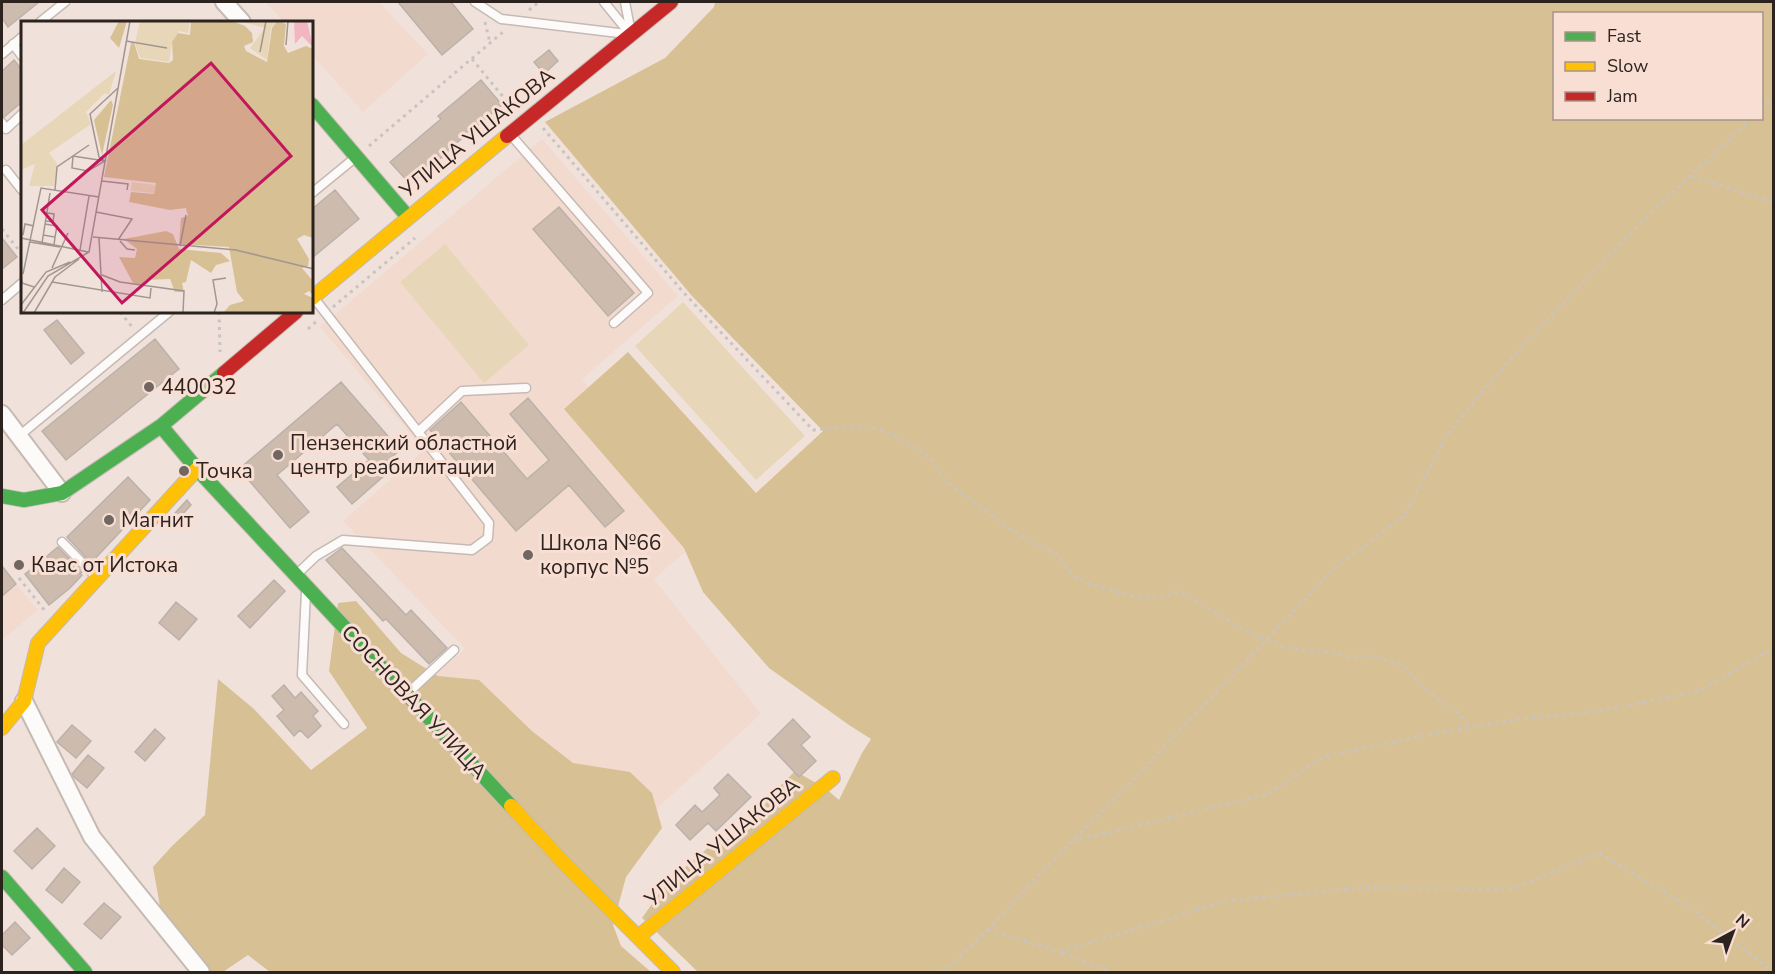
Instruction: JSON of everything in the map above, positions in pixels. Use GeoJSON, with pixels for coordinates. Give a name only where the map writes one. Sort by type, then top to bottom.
{"type":"FeatureCollection","features":[{"type":"Feature","properties":{"kind":"street"},"geometry":{"type":"LineString","coordinates":[[224,2],[241,21]]}},
{"type":"Feature","properties":{"kind":"street","name":"УЛИЦА УШАКОВА"},"geometry":{"type":"LineString","coordinates":[[314,297],[408,217],[671,2]]}},
{"type":"Feature","properties":{"kind":"street"},"geometry":{"type":"LineString","coordinates":[[314,107],[408,217]]}},
{"type":"Feature","properties":{"kind":"street"},"geometry":{"type":"LineString","coordinates":[[2,496],[24,500],[62,493],[161,426],[294,314]]}},
{"type":"Feature","properties":{"kind":"street"},"geometry":{"type":"LineString","coordinates":[[2,414],[62,493]]}},
{"type":"Feature","properties":{"kind":"street","name":"СОСНОВАЯ УЛИЦА"},"geometry":{"type":"LineString","coordinates":[[161,426],[197,469],[566,865],[673,972]]}},
{"type":"Feature","properties":{"kind":"street"},"geometry":{"type":"LineString","coordinates":[[2,728],[24,701],[38,643],[197,469]]}},
{"type":"Feature","properties":{"kind":"street"},"geometry":{"type":"LineString","coordinates":[[24,701],[92,837],[201,972]]}},
{"type":"Feature","properties":{"kind":"street","name":"УЛИЦА УШАКОВА"},"geometry":{"type":"LineString","coordinates":[[638,937],[833,778]]}},
{"type":"Feature","properties":{"kind":"street"},"geometry":{"type":"LineString","coordinates":[[2,877],[85,972]]}},
{"type":"Feature","properties":{"kind":"lane"},"geometry":{"type":"LineString","coordinates":[[41,21],[65,2]]}},
{"type":"Feature","properties":{"kind":"lane"},"geometry":{"type":"LineString","coordinates":[[474,2],[501,19],[631,34]]}},
{"type":"Feature","properties":{"kind":"lane"},"geometry":{"type":"LineString","coordinates":[[604,2],[631,34]]}},
{"type":"Feature","properties":{"kind":"lane"},"geometry":{"type":"LineString","coordinates":[[625,2],[631,34]]}},
{"type":"Feature","properties":{"kind":"lane"},"geometry":{"type":"LineString","coordinates":[[2,54],[21,38]]}},
{"type":"Feature","properties":{"kind":"lane"},"geometry":{"type":"LineString","coordinates":[[13,44],[21,55]]}},
{"type":"Feature","properties":{"kind":"lane"},"geometry":{"type":"LineString","coordinates":[[2,123],[6,129],[21,115]]}},
{"type":"Feature","properties":{"kind":"lane"},"geometry":{"type":"LineString","coordinates":[[509,134],[648,293],[614,323]]}},
{"type":"Feature","properties":{"kind":"lane"},"geometry":{"type":"LineString","coordinates":[[314,191],[356,157]]}},
{"type":"Feature","properties":{"kind":"lane"},"geometry":{"type":"LineString","coordinates":[[3,170],[21,189]]}},
{"type":"Feature","properties":{"kind":"lane"},"geometry":{"type":"LineString","coordinates":[[2,300],[21,284]]}},
{"type":"Feature","properties":{"kind":"lane"},"geometry":{"type":"LineString","coordinates":[[314,299],[489,524],[488,538],[472,550],[343,540],[316,556],[301,580],[302,675],[344,724]]}},
{"type":"Feature","properties":{"kind":"lane"},"geometry":{"type":"LineString","coordinates":[[19,436],[166,314]]}},
{"type":"Feature","properties":{"kind":"lane"},"geometry":{"type":"LineString","coordinates":[[418,432],[462,391],[526,388]]}},
{"type":"Feature","properties":{"kind":"lane"},"geometry":{"type":"LineString","coordinates":[[62,542],[97,578]]}},
{"type":"Feature","properties":{"kind":"lane"},"geometry":{"type":"LineString","coordinates":[[408,694],[454,650]]}},
{"type":"Feature","properties":{"kind":"path"},"geometry":{"type":"LineString","coordinates":[[356,157],[539,2]]}},
{"type":"Feature","properties":{"kind":"path"},"geometry":{"type":"LineString","coordinates":[[472,59],[528,118],[684,293],[813,430],[870,427],[894,435],[931,458],[943,479],[1010,529],[1056,554],[1074,576],[1090,584],[1137,597],[1164,597],[1174,591],[1183,593],[1245,630],[1284,647],[1324,651],[1351,657],[1368,656],[1405,667],[1424,688],[1460,715],[1470,728]]}},
{"type":"Feature","properties":{"kind":"path"},"geometry":{"type":"LineString","coordinates":[[943,972],[988,930],[1334,569],[1404,516],[1449,432],[1519,349],[1651,213],[1750,120]]}},
{"type":"Feature","properties":{"kind":"path"},"geometry":{"type":"LineString","coordinates":[[1691,176],[1773,203]]}},
{"type":"Feature","properties":{"kind":"path"},"geometry":{"type":"LineString","coordinates":[[2,229],[21,253]]}},
{"type":"Feature","properties":{"kind":"path"},"geometry":{"type":"LineString","coordinates":[[308,329],[415,238]]}},
{"type":"Feature","properties":{"kind":"path"},"geometry":{"type":"LineString","coordinates":[[122,314],[139,336]]}},
{"type":"Feature","properties":{"kind":"path"},"geometry":{"type":"LineString","coordinates":[[219,314],[220,361]]}},
{"type":"Feature","properties":{"kind":"path"},"geometry":{"type":"LineString","coordinates":[[19,578],[55,624]]}},
{"type":"Feature","properties":{"kind":"path"},"geometry":{"type":"LineString","coordinates":[[1071,842],[1268,794],[1323,757],[1420,736],[1520,719],[1595,712],[1699,692],[1773,647]]}},
{"type":"Feature","properties":{"kind":"path"},"geometry":{"type":"LineString","coordinates":[[1060,952],[1226,901],[1361,888],[1512,889],[1599,853],[1691,908],[1773,972]]}},
{"type":"Feature","properties":{"kind":"path"},"geometry":{"type":"LineString","coordinates":[[988,930],[1060,952],[1110,972]]}},
{"type":"Feature","properties":{"kind":"shaded area"},"geometry":{"type":"Polygon","coordinates":[[[265,2],[379,2],[428,54],[363,112],[314,57],[314,21],[283,21],[265,2]]]}},
{"type":"Feature","properties":{"kind":"shaded area"},"geometry":{"type":"Polygon","coordinates":[[[715,2],[1773,2],[1773,972],[698,972],[642,918],[666,884],[710,846],[750,829],[771,795],[795,771],[825,788],[839,800],[871,739],[769,668],[703,592],[684,548],[564,409],[628,352],[756,493],[823,431],[692,296],[545,122],[665,58],[714,7],[715,2]]]}},
{"type":"Feature","properties":{"kind":"shaded area","name":"Школа №66 корпус №5"},"geometry":{"type":"Polygon","coordinates":[[[542,139],[678,296],[582,379],[708,532],[654,579],[761,714],[588,871],[421,688],[465,649],[343,521],[424,450],[320,327],[542,139]]]}},
{"type":"Feature","properties":{"kind":"shaded area"},"geometry":{"type":"Polygon","coordinates":[[[445,244],[529,345],[484,383],[400,282],[445,244]]]}},
{"type":"Feature","properties":{"kind":"shaded area"},"geometry":{"type":"Polygon","coordinates":[[[683,302],[805,436],[756,480],[635,346],[683,302]]]}},
{"type":"Feature","properties":{"kind":"shaded area"},"geometry":{"type":"Polygon","coordinates":[[[16,584],[38,610],[2,640],[2,596],[16,584]]]}},
{"type":"Feature","properties":{"kind":"shaded area"},"geometry":{"type":"Polygon","coordinates":[[[356,601],[401,653],[438,676],[479,680],[532,731],[573,763],[630,772],[652,793],[662,828],[626,877],[613,925],[621,946],[651,972],[270,972],[248,955],[223,972],[210,972],[191,953],[161,912],[153,867],[205,815],[218,679],[254,709],[311,770],[367,728],[329,671],[338,603],[356,601]]]}},
{"type":"Feature","properties":{"kind":"building"},"geometry":{"type":"Polygon","coordinates":[[[2,2],[39,2],[8,27],[2,18],[2,2]]]}},
{"type":"Feature","properties":{"kind":"building"},"geometry":{"type":"Polygon","coordinates":[[[398,2],[451,2],[473,29],[442,55],[398,2]]]}},
{"type":"Feature","properties":{"kind":"building"},"geometry":{"type":"Polygon","coordinates":[[[549,50],[558,61],[544,74],[534,62],[549,50]]]}},
{"type":"Feature","properties":{"kind":"building"},"geometry":{"type":"Polygon","coordinates":[[[14,60],[21,69],[21,103],[4,117],[2,117],[2,71],[14,60]]]}},
{"type":"Feature","properties":{"kind":"building"},"geometry":{"type":"Polygon","coordinates":[[[481,80],[502,105],[410,184],[390,162],[441,119],[438,116],[481,80]]]}},
{"type":"Feature","properties":{"kind":"building"},"geometry":{"type":"Polygon","coordinates":[[[335,190],[359,219],[314,256],[314,207],[335,190]]]}},
{"type":"Feature","properties":{"kind":"building"},"geometry":{"type":"Polygon","coordinates":[[[559,207],[634,293],[608,316],[533,229],[559,207]]]}},
{"type":"Feature","properties":{"kind":"building"},"geometry":{"type":"Polygon","coordinates":[[[2,238],[17,257],[2,269],[2,238]]]}},
{"type":"Feature","properties":{"kind":"building"},"geometry":{"type":"Polygon","coordinates":[[[57,320],[84,353],[71,364],[44,330],[57,320]]]}},
{"type":"Feature","properties":{"kind":"building"},"geometry":{"type":"Polygon","coordinates":[[[155,339],[179,369],[66,460],[42,431],[155,339]]]}},
{"type":"Feature","properties":{"kind":"building","name":"Пензенский областной центр реабилитации"},"geometry":{"type":"Polygon","coordinates":[[[341,382],[400,450],[379,468],[385,475],[352,504],[337,487],[369,460],[337,424],[277,475],[309,512],[290,528],[239,469],[341,382]]]}},
{"type":"Feature","properties":{"kind":"building","name":"Школа №66 корпус №5"},"geometry":{"type":"Polygon","coordinates":[[[528,398],[624,511],[605,527],[569,485],[516,531],[430,430],[461,402],[527,479],[549,460],[510,414],[528,398]]]}},
{"type":"Feature","properties":{"kind":"building","name":"Магнит"},"geometry":{"type":"Polygon","coordinates":[[[128,477],[150,500],[91,563],[67,537],[128,477]]]}},
{"type":"Feature","properties":{"kind":"building"},"geometry":{"type":"Polygon","coordinates":[[[187,500],[191,505],[171,527],[166,523],[187,500]]]}},
{"type":"Feature","properties":{"kind":"building"},"geometry":{"type":"Polygon","coordinates":[[[58,547],[82,572],[80,573],[82,575],[49,605],[25,574],[58,547]]]}},
{"type":"Feature","properties":{"kind":"building"},"geometry":{"type":"Polygon","coordinates":[[[342,548],[406,615],[411,610],[447,648],[429,664],[386,619],[383,621],[326,560],[342,548]]]}},
{"type":"Feature","properties":{"kind":"building"},"geometry":{"type":"Polygon","coordinates":[[[2,566],[16,584],[2,596],[2,566]]]}},
{"type":"Feature","properties":{"kind":"building"},"geometry":{"type":"Polygon","coordinates":[[[274,580],[285,591],[250,628],[238,616],[274,580]]]}},
{"type":"Feature","properties":{"kind":"building"},"geometry":{"type":"Polygon","coordinates":[[[176,602],[197,619],[179,640],[159,623],[176,602]]]}},
{"type":"Feature","properties":{"kind":"building"},"geometry":{"type":"Polygon","coordinates":[[[284,685],[295,698],[301,692],[318,711],[313,716],[321,726],[308,738],[300,730],[294,736],[277,716],[284,710],[272,696],[284,685]]]}},
{"type":"Feature","properties":{"kind":"building"},"geometry":{"type":"Polygon","coordinates":[[[793,719],[810,737],[801,745],[816,761],[799,777],[768,744],[793,719]]]}},
{"type":"Feature","properties":{"kind":"building"},"geometry":{"type":"Polygon","coordinates":[[[72,725],[91,741],[76,758],[57,742],[72,725]]]}},
{"type":"Feature","properties":{"kind":"building"},"geometry":{"type":"Polygon","coordinates":[[[155,729],[165,738],[145,761],[135,752],[155,729]]]}},
{"type":"Feature","properties":{"kind":"building"},"geometry":{"type":"Polygon","coordinates":[[[88,755],[104,768],[87,788],[72,774],[88,755]]]}},
{"type":"Feature","properties":{"kind":"building"},"geometry":{"type":"Polygon","coordinates":[[[728,774],[751,797],[716,831],[708,823],[690,840],[676,825],[695,805],[702,812],[720,795],[714,788],[728,774]]]}},
{"type":"Feature","properties":{"kind":"building"},"geometry":{"type":"Polygon","coordinates":[[[37,828],[55,846],[32,869],[14,851],[37,828]]]}},
{"type":"Feature","properties":{"kind":"building"},"geometry":{"type":"Polygon","coordinates":[[[64,868],[80,882],[62,903],[46,890],[64,868]]]}},
{"type":"Feature","properties":{"kind":"building"},"geometry":{"type":"Polygon","coordinates":[[[104,903],[121,917],[101,939],[84,924],[104,903]]]}},
{"type":"Feature","properties":{"kind":"building"},"geometry":{"type":"Polygon","coordinates":[[[15,922],[30,938],[12,955],[2,945],[2,935],[15,922]]]}},
{"type":"Feature","properties":{"kind":"traffic: fast"},"geometry":{"type":"LineString","coordinates":[[314,107],[408,217]]}},
{"type":"Feature","properties":{"kind":"traffic: fast"},"geometry":{"type":"LineString","coordinates":[[2,496],[24,500],[62,493],[161,426],[224,373]]}},
{"type":"Feature","properties":{"kind":"traffic: fast"},"geometry":{"type":"LineString","coordinates":[[161,426],[197,469],[511,806]]}},
{"type":"Feature","properties":{"kind":"traffic: fast"},"geometry":{"type":"LineString","coordinates":[[2,877],[85,972]]}},
{"type":"Feature","properties":{"kind":"traffic: slow"},"geometry":{"type":"LineString","coordinates":[[314,296],[507,136]]}},
{"type":"Feature","properties":{"kind":"traffic: slow"},"geometry":{"type":"LineString","coordinates":[[2,728],[24,701],[38,643],[197,469]]}},
{"type":"Feature","properties":{"kind":"traffic: slow"},"geometry":{"type":"LineString","coordinates":[[638,937],[833,778]]}},
{"type":"Feature","properties":{"kind":"traffic: slow"},"geometry":{"type":"LineString","coordinates":[[511,806],[566,865],[673,972]]}},
{"type":"Feature","properties":{"kind":"traffic: jam"},"geometry":{"type":"LineString","coordinates":[[507,136],[671,2]]}},
{"type":"Feature","properties":{"kind":"traffic: jam"},"geometry":{"type":"LineString","coordinates":[[224,373],[294,314]]}},
{"type":"Feature","properties":{"kind":"place","name":"440032"},"geometry":{"type":"Point","coordinates":[149,387]}},
{"type":"Feature","properties":{"kind":"place","name":"Пензенский областной центр реабилитации"},"geometry":{"type":"Point","coordinates":[278,455]}},
{"type":"Feature","properties":{"kind":"place","name":"Точка"},"geometry":{"type":"Point","coordinates":[184,471]}},
{"type":"Feature","properties":{"kind":"place","name":"Магнит"},"geometry":{"type":"Point","coordinates":[109,520]}},
{"type":"Feature","properties":{"kind":"place","name":"Школа №66 корпус №5"},"geometry":{"type":"Point","coordinates":[528,555]}},
{"type":"Feature","properties":{"kind":"place","name":"Квас от Истока"},"geometry":{"type":"Point","coordinates":[19,565]}}]}
